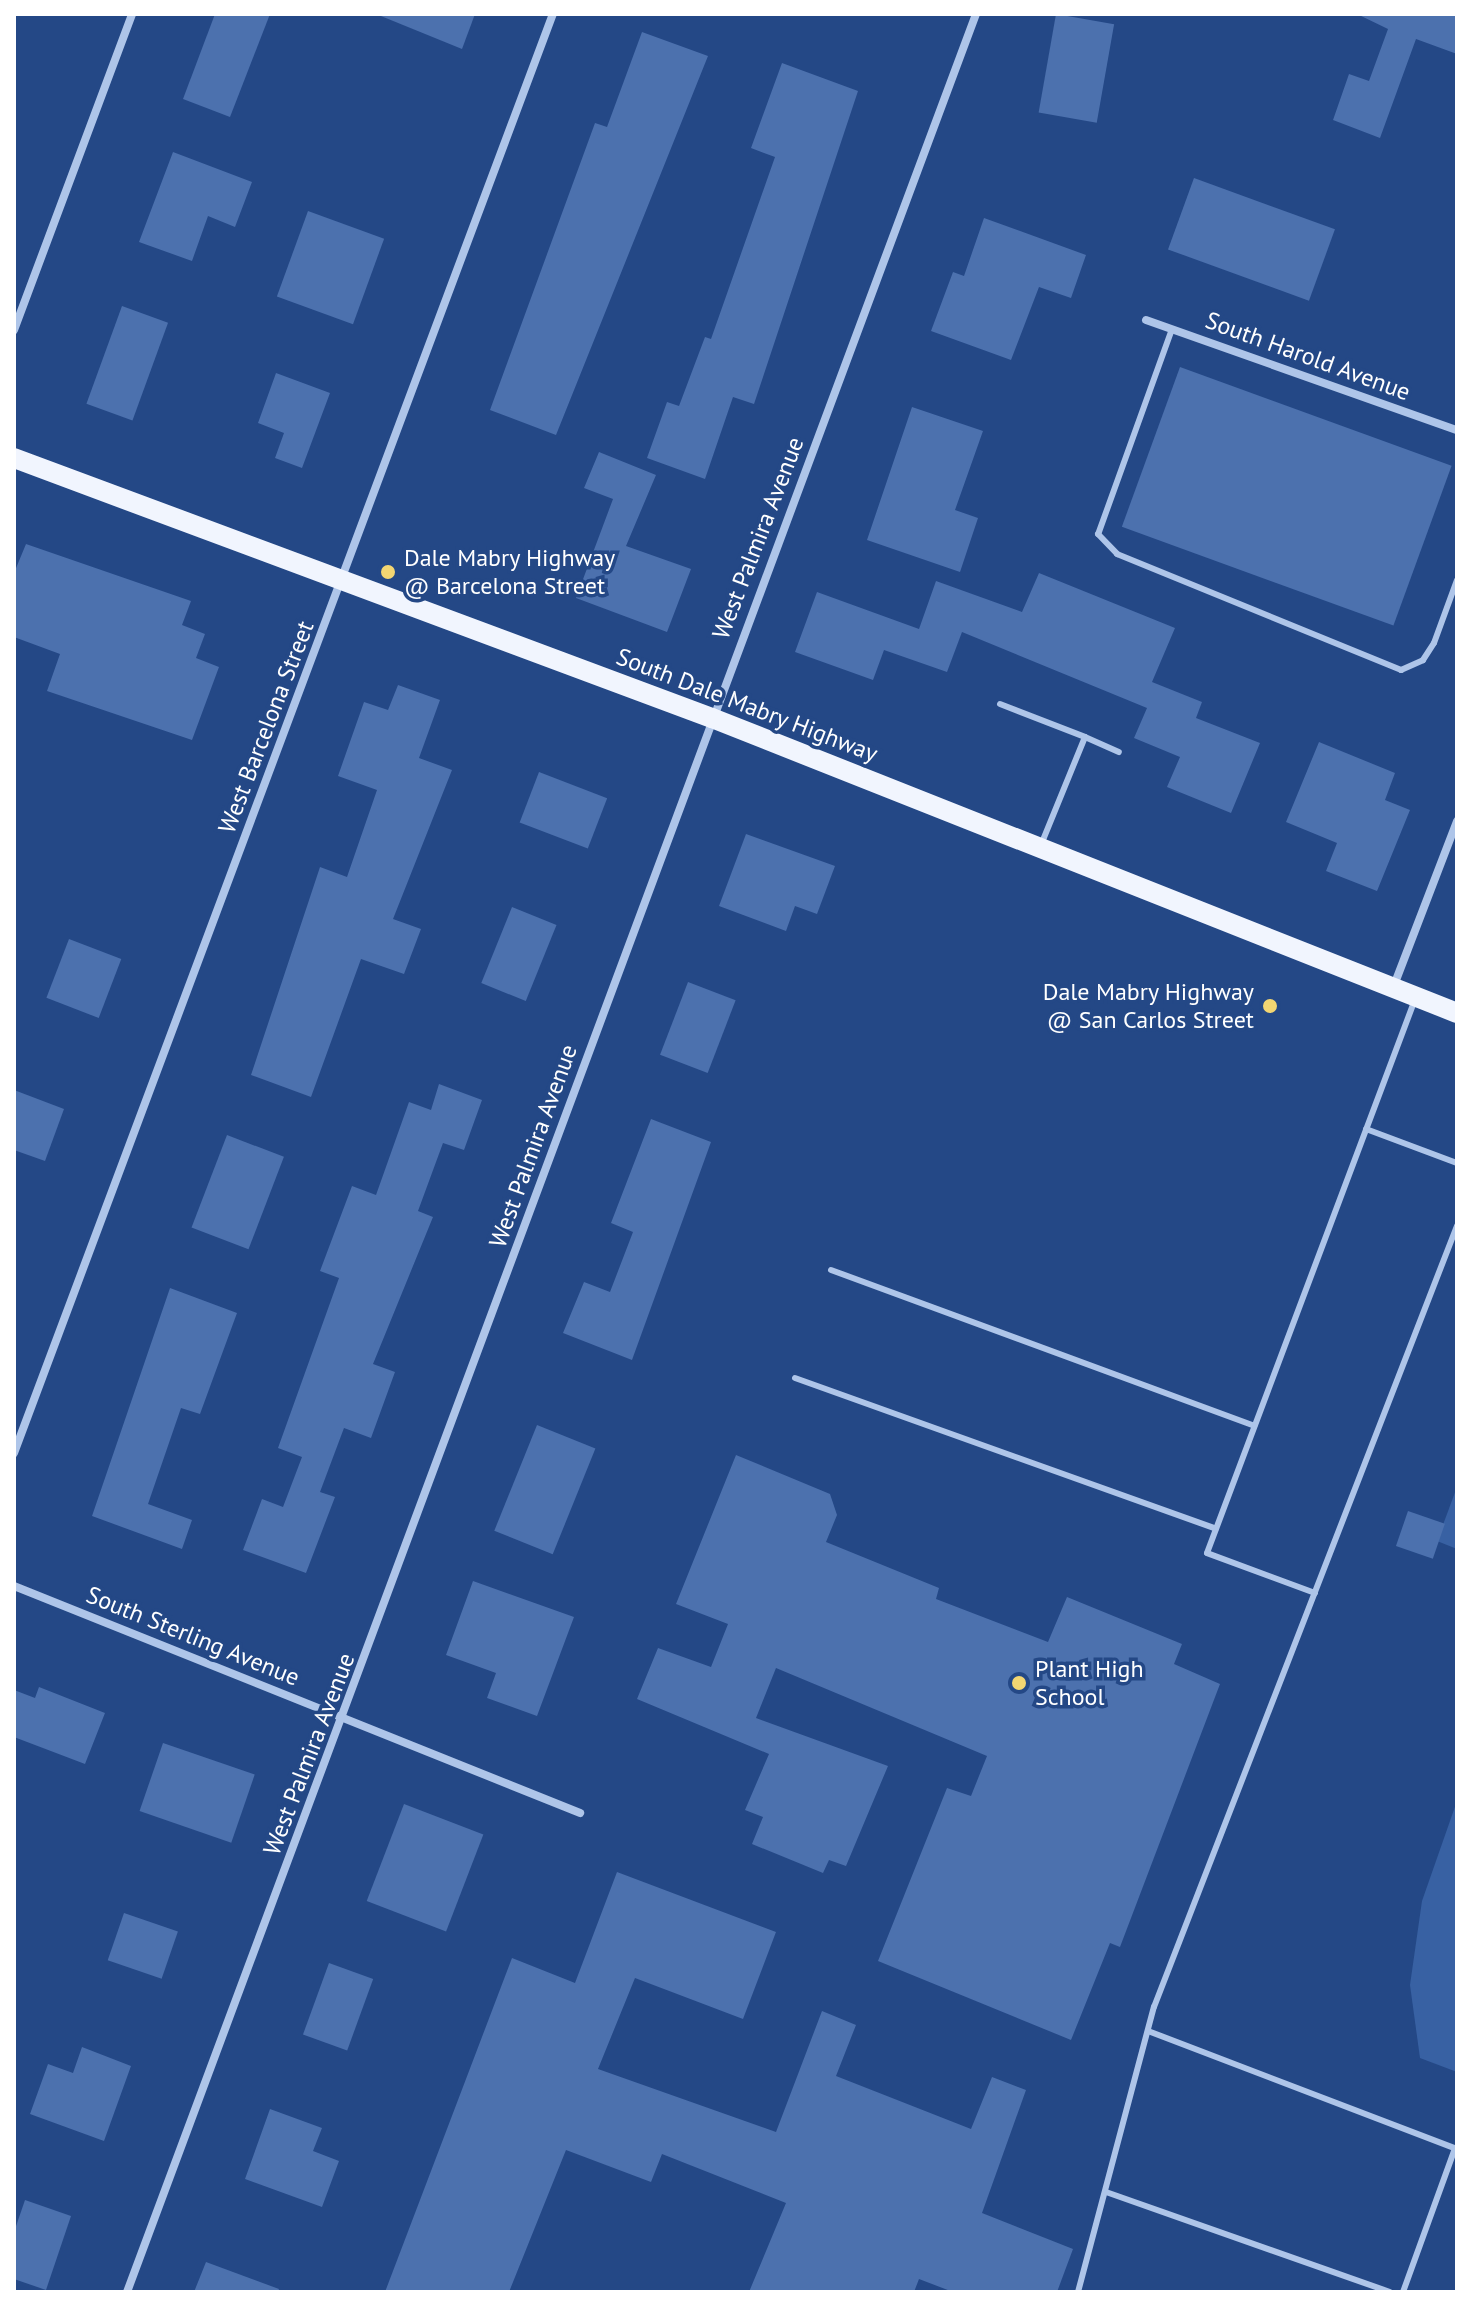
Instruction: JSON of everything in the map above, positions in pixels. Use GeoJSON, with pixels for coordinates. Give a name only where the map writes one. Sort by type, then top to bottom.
{"type":"FeatureCollection","features":[{"type":"Feature","properties":{"kind":"main road","name":"South Dale Mabry Highway"},"geometry":{"type":"LineString","coordinates":[[14,458],[712,718],[1457,1013]]}},
{"type":"Feature","properties":{"kind":"street"},"geometry":{"type":"LineString","coordinates":[[14,330],[132,14]]}},
{"type":"Feature","properties":{"kind":"street","name":"West Barcelona Street"},"geometry":{"type":"LineString","coordinates":[[14,1453],[553,14]]}},
{"type":"Feature","properties":{"kind":"street","name":"West Palmira Avenue"},"geometry":{"type":"LineString","coordinates":[[127,2292],[345,1719],[712,718],[976,14]]}},
{"type":"Feature","properties":{"kind":"street","name":"South Harold Avenue"},"geometry":{"type":"LineString","coordinates":[[1146,320],[1457,430]]}},
{"type":"Feature","properties":{"kind":"street"},"geometry":{"type":"LineString","coordinates":[[1393,988],[1457,821]]}},
{"type":"Feature","properties":{"kind":"street","name":"South Sterling Avenue"},"geometry":{"type":"LineString","coordinates":[[14,1586],[580,1813]]}},
{"type":"Feature","properties":{"kind":"lane"},"geometry":{"type":"LineString","coordinates":[[1172,329],[1100,524],[1098,534],[1117,554],[1401,670],[1423,660],[1434,643],[1457,580]]}},
{"type":"Feature","properties":{"kind":"lane"},"geometry":{"type":"LineString","coordinates":[[1000,704],[1119,752]]}},
{"type":"Feature","properties":{"kind":"lane"},"geometry":{"type":"LineString","coordinates":[[1040,848],[1085,737]]}},
{"type":"Feature","properties":{"kind":"lane"},"geometry":{"type":"LineString","coordinates":[[1315,1593],[1207,1553],[1416,997]]}},
{"type":"Feature","properties":{"kind":"lane"},"geometry":{"type":"LineString","coordinates":[[1366,1129],[1457,1163]]}},
{"type":"Feature","properties":{"kind":"lane"},"geometry":{"type":"LineString","coordinates":[[1078,2292],[1148,2031],[1457,1226]]}},
{"type":"Feature","properties":{"kind":"lane"},"geometry":{"type":"LineString","coordinates":[[831,1270],[1254,1426]]}},
{"type":"Feature","properties":{"kind":"lane"},"geometry":{"type":"LineString","coordinates":[[795,1378],[1216,1529]]}},
{"type":"Feature","properties":{"kind":"lane"},"geometry":{"type":"LineString","coordinates":[[1148,2031],[1456,2149],[1403,2292]]}},
{"type":"Feature","properties":{"kind":"lane"},"geometry":{"type":"LineString","coordinates":[[1106,2192],[1390,2292]]}},
{"type":"Feature","properties":{"kind":"shaded area"},"geometry":{"type":"Polygon","coordinates":[[[1457,1487],[1457,1549],[1437,1541],[1457,1487]]]}},
{"type":"Feature","properties":{"kind":"shaded area"},"geometry":{"type":"Polygon","coordinates":[[[1457,1801],[1457,2072],[1420,2058],[1410,1985],[1422,1901],[1457,1801]]]}},
{"type":"Feature","properties":{"kind":"building"},"geometry":{"type":"Polygon","coordinates":[[[215,14],[270,14],[230,117],[183,99],[215,14]]]}},
{"type":"Feature","properties":{"kind":"building"},"geometry":{"type":"Polygon","coordinates":[[[376,14],[475,14],[462,49],[376,14]]]}},
{"type":"Feature","properties":{"kind":"building"},"geometry":{"type":"Polygon","coordinates":[[[1056,14],[1114,24],[1097,123],[1039,112],[1056,14]]]}},
{"type":"Feature","properties":{"kind":"building"},"geometry":{"type":"Polygon","coordinates":[[[1357,14],[1457,14],[1457,54],[1416,39],[1380,138],[1333,120],[1349,74],[1369,81],[1388,29],[1357,14]]]}},
{"type":"Feature","properties":{"kind":"building"},"geometry":{"type":"Polygon","coordinates":[[[642,32],[708,56],[556,435],[490,410],[595,123],[607,127],[642,32]]]}},
{"type":"Feature","properties":{"kind":"building"},"geometry":{"type":"Polygon","coordinates":[[[782,63],[858,91],[754,404],[733,397],[705,479],[647,458],[667,402],[679,406],[705,337],[711,339],[775,157],[751,148],[782,63]]]}},
{"type":"Feature","properties":{"kind":"building"},"geometry":{"type":"Polygon","coordinates":[[[173,152],[252,182],[235,227],[208,216],[192,261],[139,242],[173,152]]]}},
{"type":"Feature","properties":{"kind":"building"},"geometry":{"type":"Polygon","coordinates":[[[1194,178],[1335,229],[1309,301],[1168,249],[1194,178]]]}},
{"type":"Feature","properties":{"kind":"building"},"geometry":{"type":"Polygon","coordinates":[[[308,211],[384,239],[353,324],[277,297],[308,211]]]}},
{"type":"Feature","properties":{"kind":"building"},"geometry":{"type":"Polygon","coordinates":[[[984,218],[1086,255],[1071,298],[1039,287],[1011,360],[931,331],[953,272],[964,276],[984,218]]]}},
{"type":"Feature","properties":{"kind":"building"},"geometry":{"type":"Polygon","coordinates":[[[122,306],[168,323],[132,420],[86,404],[122,306]]]}},
{"type":"Feature","properties":{"kind":"building"},"geometry":{"type":"Polygon","coordinates":[[[1180,367],[1452,466],[1393,626],[1122,527],[1180,367]]]}},
{"type":"Feature","properties":{"kind":"building"},"geometry":{"type":"Polygon","coordinates":[[[276,373],[330,393],[302,468],[275,458],[284,433],[258,423],[276,373]]]}},
{"type":"Feature","properties":{"kind":"building"},"geometry":{"type":"Polygon","coordinates":[[[912,407],[983,431],[955,510],[978,518],[960,572],[867,540],[912,407]]]}},
{"type":"Feature","properties":{"kind":"building"},"geometry":{"type":"Polygon","coordinates":[[[599,452],[656,475],[626,546],[691,569],[667,632],[576,598],[613,499],[584,488],[599,452]]]}},
{"type":"Feature","properties":{"kind":"building"},"geometry":{"type":"Polygon","coordinates":[[[26,544],[191,601],[182,625],[205,634],[196,658],[219,667],[192,740],[47,691],[60,654],[14,637],[14,573],[26,544]]]}},
{"type":"Feature","properties":{"kind":"building"},"geometry":{"type":"Polygon","coordinates":[[[1039,573],[1175,628],[1152,682],[1202,702],[1196,718],[1260,743],[1231,813],[1167,787],[1180,757],[1134,738],[1147,708],[962,632],[947,672],[884,650],[873,680],[795,652],[817,592],[919,629],[936,581],[1022,612],[1039,573]]]}},
{"type":"Feature","properties":{"kind":"building"},"geometry":{"type":"Polygon","coordinates":[[[398,685],[440,700],[419,758],[452,770],[393,919],[421,929],[404,974],[361,959],[311,1097],[251,1075],[320,867],[347,877],[377,790],[338,776],[364,702],[388,710],[398,685]]]}},
{"type":"Feature","properties":{"kind":"building"},"geometry":{"type":"Polygon","coordinates":[[[1319,742],[1395,773],[1385,800],[1410,810],[1377,891],[1326,871],[1337,843],[1286,822],[1319,742]]]}},
{"type":"Feature","properties":{"kind":"building"},"geometry":{"type":"Polygon","coordinates":[[[539,772],[607,798],[588,849],[520,822],[539,772]]]}},
{"type":"Feature","properties":{"kind":"building"},"geometry":{"type":"Polygon","coordinates":[[[746,834],[835,866],[817,914],[795,906],[786,931],[719,906],[746,834]]]}},
{"type":"Feature","properties":{"kind":"building"},"geometry":{"type":"Polygon","coordinates":[[[512,907],[557,925],[526,1001],[481,983],[512,907]]]}},
{"type":"Feature","properties":{"kind":"building"},"geometry":{"type":"Polygon","coordinates":[[[69,939],[121,959],[99,1018],[46,998],[69,939]]]}},
{"type":"Feature","properties":{"kind":"building"},"geometry":{"type":"Polygon","coordinates":[[[688,982],[736,1000],[708,1073],[660,1055],[688,982]]]}},
{"type":"Feature","properties":{"kind":"building"},"geometry":{"type":"Polygon","coordinates":[[[439,1084],[482,1100],[464,1150],[443,1143],[418,1211],[433,1217],[373,1364],[395,1372],[371,1438],[344,1428],[320,1492],[335,1497],[306,1573],[243,1550],[262,1499],[283,1507],[302,1457],[278,1448],[339,1278],[320,1271],[352,1186],[376,1195],[409,1102],[431,1110],[439,1084]]]}},
{"type":"Feature","properties":{"kind":"building"},"geometry":{"type":"Polygon","coordinates":[[[14,1090],[64,1109],[45,1161],[14,1150],[14,1090]]]}},
{"type":"Feature","properties":{"kind":"building"},"geometry":{"type":"Polygon","coordinates":[[[651,1119],[711,1142],[632,1360],[563,1333],[584,1282],[610,1292],[633,1232],[611,1223],[651,1119]]]}},
{"type":"Feature","properties":{"kind":"building"},"geometry":{"type":"Polygon","coordinates":[[[227,1135],[284,1157],[248,1249],[192,1227],[227,1135]]]}},
{"type":"Feature","properties":{"kind":"building"},"geometry":{"type":"Polygon","coordinates":[[[170,1288],[237,1313],[200,1414],[181,1408],[148,1504],[192,1520],[182,1549],[92,1516],[170,1288]]]}},
{"type":"Feature","properties":{"kind":"building"},"geometry":{"type":"Polygon","coordinates":[[[537,1425],[595,1449],[553,1554],[494,1531],[537,1425]]]}},
{"type":"Feature","properties":{"kind":"building"},"geometry":{"type":"Polygon","coordinates":[[[736,1455],[830,1494],[837,1515],[826,1542],[939,1588],[936,1599],[1048,1642],[1067,1597],[1182,1644],[1174,1664],[1220,1684],[1120,1947],[1110,1943],[1071,2040],[878,1961],[947,1788],[971,1796],[987,1756],[776,1668],[756,1718],[888,1766],[846,1866],[829,1860],[823,1873],[752,1844],[763,1817],[745,1810],[769,1754],[637,1699],[658,1648],[711,1667],[728,1624],[676,1604],[736,1455]]]}},
{"type":"Feature","properties":{"kind":"building"},"geometry":{"type":"Polygon","coordinates":[[[1408,1511],[1445,1524],[1433,1559],[1396,1546],[1408,1511]]]}},
{"type":"Feature","properties":{"kind":"building"},"geometry":{"type":"Polygon","coordinates":[[[473,1581],[574,1617],[537,1716],[487,1698],[496,1673],[446,1655],[473,1581]]]}},
{"type":"Feature","properties":{"kind":"building"},"geometry":{"type":"Polygon","coordinates":[[[39,1687],[105,1713],[85,1764],[14,1737],[14,1690],[35,1698],[39,1687]]]}},
{"type":"Feature","properties":{"kind":"building"},"geometry":{"type":"Polygon","coordinates":[[[163,1743],[255,1775],[231,1843],[140,1811],[163,1743]]]}},
{"type":"Feature","properties":{"kind":"building"},"geometry":{"type":"Polygon","coordinates":[[[404,1804],[483,1834],[446,1932],[367,1901],[404,1804]]]}},
{"type":"Feature","properties":{"kind":"building"},"geometry":{"type":"Polygon","coordinates":[[[617,1872],[776,1932],[743,2019],[635,1978],[598,2069],[776,2132],[822,2011],[856,2025],[836,2076],[971,2129],[992,2077],[1026,2090],[982,2213],[1073,2249],[1057,2292],[953,2292],[919,2279],[914,2292],[749,2292],[786,2203],[662,2154],[651,2182],[566,2150],[509,2292],[385,2292],[512,1958],[575,1983],[617,1872]]]}},
{"type":"Feature","properties":{"kind":"building"},"geometry":{"type":"Polygon","coordinates":[[[124,1913],[178,1932],[162,1979],[108,1960],[124,1913]]]}},
{"type":"Feature","properties":{"kind":"building"},"geometry":{"type":"Polygon","coordinates":[[[329,1963],[373,1979],[347,2050],[303,2034],[329,1963]]]}},
{"type":"Feature","properties":{"kind":"building"},"geometry":{"type":"Polygon","coordinates":[[[82,2047],[131,2066],[104,2141],[30,2114],[48,2064],[73,2073],[82,2047]]]}},
{"type":"Feature","properties":{"kind":"building"},"geometry":{"type":"Polygon","coordinates":[[[270,2109],[322,2128],[313,2151],[339,2161],[322,2207],[245,2179],[270,2109]]]}},
{"type":"Feature","properties":{"kind":"building"},"geometry":{"type":"Polygon","coordinates":[[[25,2200],[71,2216],[46,2290],[14,2279],[14,2232],[25,2200]]]}},
{"type":"Feature","properties":{"kind":"building"},"geometry":{"type":"Polygon","coordinates":[[[206,2262],[279,2289],[278,2292],[194,2292],[206,2262]]]}},
{"type":"Feature","properties":{"kind":"place","name":"Dale Mabry Highway @ Barcelona Street"},"geometry":{"type":"Point","coordinates":[388,572]}},
{"type":"Feature","properties":{"kind":"place","name":"Dale Mabry Highway @ San Carlos Street"},"geometry":{"type":"Point","coordinates":[1270,1006]}},
{"type":"Feature","properties":{"kind":"place","name":"Plant High School"},"geometry":{"type":"Point","coordinates":[1019,1683]}}]}
